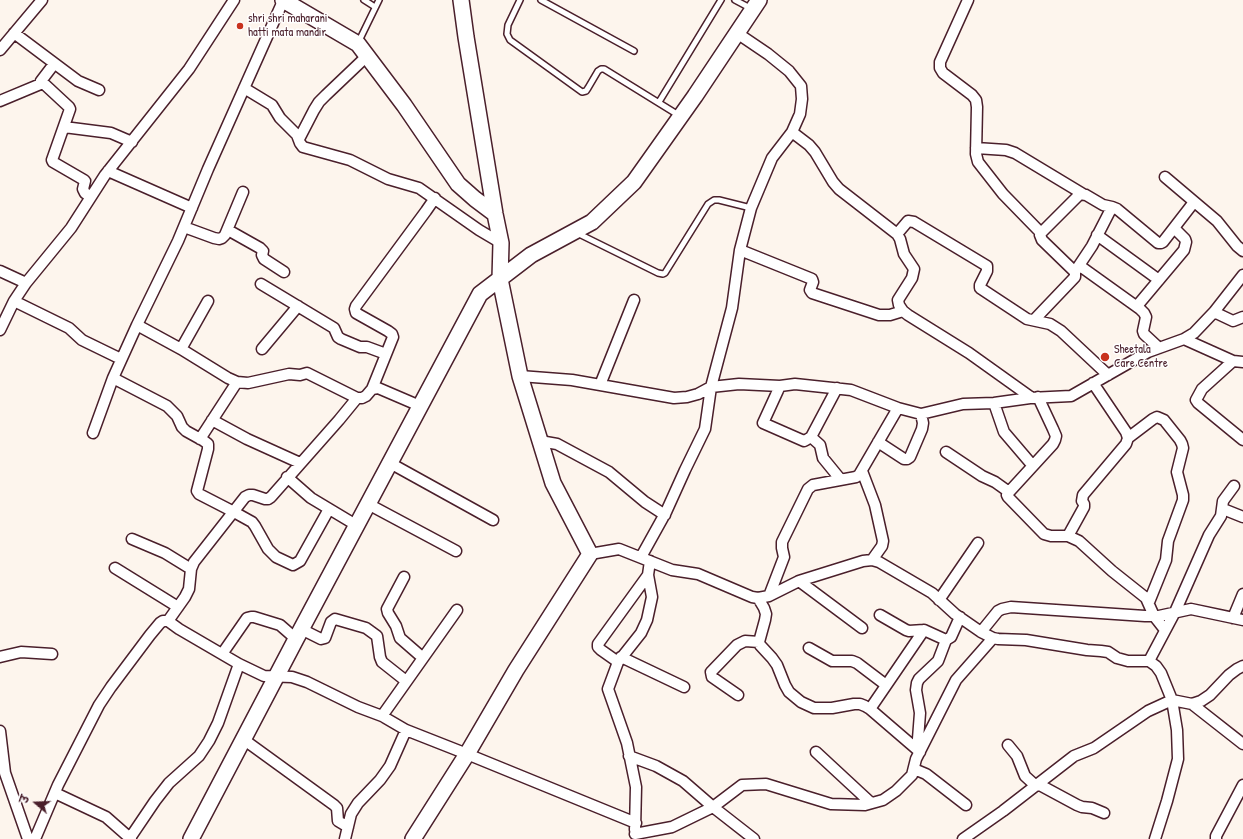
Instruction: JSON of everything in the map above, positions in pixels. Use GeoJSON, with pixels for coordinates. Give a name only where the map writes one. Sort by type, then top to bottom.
{"type":"FeatureCollection","features":[{"type":"Feature","properties":{"kind":"street"},"geometry":{"type":"LineString","coordinates":[[0,50],[42,0]]}},
{"type":"Feature","properties":{"kind":"street"},"geometry":{"type":"LineString","coordinates":[[0,330],[14,301],[26,283],[71,228],[108,172],[189,69],[234,0]]}},
{"type":"Feature","properties":{"kind":"street"},"geometry":{"type":"LineString","coordinates":[[93,433],[113,378],[184,227],[283,0],[362,50],[404,105],[458,184],[475,200],[495,214]]}},
{"type":"Feature","properties":{"kind":"street"},"geometry":{"type":"LineString","coordinates":[[461,0],[495,214],[501,243],[500,279],[520,376],[553,483],[590,554]]}},
{"type":"Feature","properties":{"kind":"street"},"geometry":{"type":"LineString","coordinates":[[968,0],[940,62],[940,68],[943,73],[976,100],[976,154],[978,162],[1003,194],[1041,233]]}},
{"type":"Feature","properties":{"kind":"street"},"geometry":{"type":"LineString","coordinates":[[191,839],[298,634],[480,294],[531,255],[592,222],[634,182],[755,5]]}},
{"type":"Feature","properties":{"kind":"street"},"geometry":{"type":"LineString","coordinates":[[14,33],[78,81],[99,90]]}},
{"type":"Feature","properties":{"kind":"street"},"geometry":{"type":"LineString","coordinates":[[641,558],[665,515],[705,429],[711,387],[732,308],[740,250],[751,208],[772,158],[792,132],[800,114],[802,99],[801,86],[789,71],[768,54],[737,33]]}},
{"type":"Feature","properties":{"kind":"street"},"geometry":{"type":"LineString","coordinates":[[299,139],[319,102],[362,50]]}},
{"type":"Feature","properties":{"kind":"street"},"geometry":{"type":"LineString","coordinates":[[42,83],[42,79],[54,64]]}},
{"type":"Feature","properties":{"kind":"street"},"geometry":{"type":"LineString","coordinates":[[0,101],[42,83]]}},
{"type":"Feature","properties":{"kind":"street"},"geometry":{"type":"LineString","coordinates":[[42,83],[69,107],[70,112],[52,160],[84,180],[84,191],[91,196]]}},
{"type":"Feature","properties":{"kind":"street"},"geometry":{"type":"LineString","coordinates":[[244,88],[272,105],[280,118],[297,135],[303,147],[350,160],[388,179],[419,188],[479,230],[501,243]]}},
{"type":"Feature","properties":{"kind":"street"},"geometry":{"type":"LineString","coordinates":[[64,127],[111,133],[132,142]]}},
{"type":"Feature","properties":{"kind":"street"},"geometry":{"type":"LineString","coordinates":[[792,132],[809,145],[815,152],[833,182],[839,189],[897,234],[904,254],[914,269],[912,278],[898,300],[903,311],[908,316],[969,353],[1035,398],[1056,436],[1055,440],[1009,492],[1007,495],[1008,497],[1044,534],[1051,536],[1068,536],[1079,541],[1112,571],[1143,595],[1149,602],[1154,616],[1165,630]]}},
{"type":"Feature","properties":{"kind":"street"},"geometry":{"type":"LineString","coordinates":[[976,148],[1006,150],[1015,153],[1102,205],[1117,209],[1161,243],[1194,202]]}},
{"type":"Feature","properties":{"kind":"street"},"geometry":{"type":"LineString","coordinates":[[108,172],[192,208]]}},
{"type":"Feature","properties":{"kind":"street"},"geometry":{"type":"LineString","coordinates":[[1165,177],[1216,221],[1243,251]]}},
{"type":"Feature","properties":{"kind":"street"},"geometry":{"type":"LineString","coordinates":[[184,227],[219,239],[222,238],[228,230],[243,192]]}},
{"type":"Feature","properties":{"kind":"street"},"geometry":{"type":"LineString","coordinates":[[1083,194],[1076,197],[1041,233],[1040,238],[1077,269],[1137,306],[1146,317],[1142,331],[1159,348]]}},
{"type":"Feature","properties":{"kind":"street"},"geometry":{"type":"LineString","coordinates":[[168,621],[189,590],[191,569],[194,562],[245,497],[249,495],[268,499],[357,398],[366,396],[372,389],[393,337],[388,330],[356,313],[354,309],[435,198]]}},
{"type":"Feature","properties":{"kind":"street"},"geometry":{"type":"LineString","coordinates":[[1034,320],[1075,277],[1077,269],[1112,207]]}},
{"type":"Feature","properties":{"kind":"street"},"geometry":{"type":"LineString","coordinates":[[897,234],[906,223],[911,221],[987,266],[987,271],[980,288],[1027,319],[1050,324],[1061,331],[1108,375]]}},
{"type":"Feature","properties":{"kind":"street"},"geometry":{"type":"LineString","coordinates":[[1137,306],[1186,246],[1185,238],[1174,228]]}},
{"type":"Feature","properties":{"kind":"street"},"geometry":{"type":"LineString","coordinates":[[228,230],[260,248],[263,251],[262,255],[264,258],[284,272]]}},
{"type":"Feature","properties":{"kind":"street"},"geometry":{"type":"LineString","coordinates":[[1097,235],[1159,280]]}},
{"type":"Feature","properties":{"kind":"street"},"geometry":{"type":"LineString","coordinates":[[740,250],[812,278],[813,282],[810,290],[812,293],[884,316],[903,311]]}},
{"type":"Feature","properties":{"kind":"street"},"geometry":{"type":"LineString","coordinates":[[0,271],[26,283]]}},
{"type":"Feature","properties":{"kind":"street"},"geometry":{"type":"LineString","coordinates":[[520,376],[572,380],[674,398],[698,394],[711,387],[739,384],[780,386],[795,384],[851,390],[898,408],[921,414],[963,404],[994,403],[1035,398],[1071,396],[1148,352],[1184,339],[1194,333],[1214,312],[1243,275]]}},
{"type":"Feature","properties":{"kind":"street"},"geometry":{"type":"LineString","coordinates":[[261,284],[334,328],[341,340],[386,354]]}},
{"type":"Feature","properties":{"kind":"street"},"geometry":{"type":"LineString","coordinates":[[600,385],[634,300]]}},
{"type":"Feature","properties":{"kind":"street"},"geometry":{"type":"LineString","coordinates":[[14,301],[69,328],[82,340],[121,360]]}},
{"type":"Feature","properties":{"kind":"street"},"geometry":{"type":"LineString","coordinates":[[180,349],[208,301]]}},
{"type":"Feature","properties":{"kind":"street"},"geometry":{"type":"LineString","coordinates":[[262,349],[298,306]]}},
{"type":"Feature","properties":{"kind":"street"},"geometry":{"type":"LineString","coordinates":[[1214,312],[1233,321],[1243,317]]}},
{"type":"Feature","properties":{"kind":"street"},"geometry":{"type":"LineString","coordinates":[[137,325],[237,382],[248,383],[289,374],[300,375],[306,373],[357,398]]}},
{"type":"Feature","properties":{"kind":"street"},"geometry":{"type":"LineString","coordinates":[[1184,339],[1238,362]]}},
{"type":"Feature","properties":{"kind":"street"},"geometry":{"type":"LineString","coordinates":[[1238,362],[1202,389],[1196,400],[1243,440]]}},
{"type":"Feature","properties":{"kind":"street"},"geometry":{"type":"LineString","coordinates":[[113,378],[167,406],[177,416],[182,427],[186,431],[208,444],[197,491],[199,494],[252,522],[272,554],[293,565],[300,562],[329,509]]}},
{"type":"Feature","properties":{"kind":"street"},"geometry":{"type":"LineString","coordinates":[[200,439],[237,382]]}},
{"type":"Feature","properties":{"kind":"street"},"geometry":{"type":"LineString","coordinates":[[1093,383],[1126,432],[1128,438]]}},
{"type":"Feature","properties":{"kind":"street"},"geometry":{"type":"LineString","coordinates":[[780,386],[763,423],[804,441],[811,437],[837,388]]}},
{"type":"Feature","properties":{"kind":"street"},"geometry":{"type":"LineString","coordinates":[[372,389],[378,388],[420,406]]}},
{"type":"Feature","properties":{"kind":"street"},"geometry":{"type":"LineString","coordinates":[[994,403],[1004,432],[1033,466]]}},
{"type":"Feature","properties":{"kind":"street"},"geometry":{"type":"LineString","coordinates":[[769,596],[784,557],[782,542],[808,489],[813,485],[856,477],[862,471],[898,408]]}},
{"type":"Feature","properties":{"kind":"street"},"geometry":{"type":"LineString","coordinates":[[878,442],[904,459],[907,459],[910,457],[922,429],[923,423],[921,414]]}},
{"type":"Feature","properties":{"kind":"street"},"geometry":{"type":"LineString","coordinates":[[1068,536],[1084,507],[1082,501],[1083,495],[1126,444],[1128,438],[1153,419],[1157,417],[1164,420],[1180,440],[1183,448],[1176,472],[1183,500],[1168,541],[1166,560],[1149,602]]}},
{"type":"Feature","properties":{"kind":"street"},"geometry":{"type":"LineString","coordinates":[[212,420],[247,439],[300,463]]}},
{"type":"Feature","properties":{"kind":"street"},"geometry":{"type":"LineString","coordinates":[[811,437],[820,445],[823,458],[841,480]]}},
{"type":"Feature","properties":{"kind":"street"},"geometry":{"type":"LineString","coordinates":[[540,441],[557,444],[609,472],[645,502],[665,515]]}},
{"type":"Feature","properties":{"kind":"street"},"geometry":{"type":"LineString","coordinates":[[946,452],[1009,492]]}},
{"type":"Feature","properties":{"kind":"street"},"geometry":{"type":"LineString","coordinates":[[390,463],[493,520]]}},
{"type":"Feature","properties":{"kind":"street"},"geometry":{"type":"LineString","coordinates":[[862,471],[875,505],[883,541],[882,546],[872,560]]}},
{"type":"Feature","properties":{"kind":"street"},"geometry":{"type":"LineString","coordinates":[[287,478],[311,498],[356,526]]}},
{"type":"Feature","properties":{"kind":"street"},"geometry":{"type":"LineString","coordinates":[[1149,661],[1175,612],[1209,535],[1220,516],[1223,501],[1234,486]]}},
{"type":"Feature","properties":{"kind":"street"},"geometry":{"type":"LineString","coordinates":[[368,504],[456,551]]}},
{"type":"Feature","properties":{"kind":"street"},"geometry":{"type":"LineString","coordinates":[[1222,509],[1243,517]]}},
{"type":"Feature","properties":{"kind":"street"},"geometry":{"type":"LineString","coordinates":[[132,539],[165,554],[191,569]]}},
{"type":"Feature","properties":{"kind":"street"},"geometry":{"type":"LineString","coordinates":[[939,600],[978,543]]}},
{"type":"Feature","properties":{"kind":"street"},"geometry":{"type":"LineString","coordinates":[[413,839],[467,754],[516,670],[590,554],[619,549],[672,570],[698,574],[752,597],[758,598],[769,596],[799,581],[863,561],[872,560],[879,562],[912,580],[932,593],[960,617],[981,632],[993,638],[1026,640],[1108,652],[1117,658],[1128,661],[1149,661],[1156,666],[1161,673],[1172,700],[1178,759],[1155,839]]}},
{"type":"Feature","properties":{"kind":"street"},"geometry":{"type":"LineString","coordinates":[[650,561],[648,575],[652,597],[647,620],[641,633],[619,659],[608,689],[627,743],[636,787],[636,823],[634,837],[672,827],[713,808],[742,785],[766,784],[831,804],[865,805],[883,800],[896,791],[912,775],[916,759],[956,680],[993,638]]}},
{"type":"Feature","properties":{"kind":"street"},"geometry":{"type":"LineString","coordinates":[[115,568],[178,607]]}},
{"type":"Feature","properties":{"kind":"street"},"geometry":{"type":"LineString","coordinates":[[648,575],[598,644],[598,648],[619,659],[684,687]]}},
{"type":"Feature","properties":{"kind":"street"},"geometry":{"type":"LineString","coordinates":[[404,577],[387,609],[396,626],[400,638],[423,658]]}},
{"type":"Feature","properties":{"kind":"street"},"geometry":{"type":"LineString","coordinates":[[799,581],[862,628]]}},
{"type":"Feature","properties":{"kind":"street"},"geometry":{"type":"LineString","coordinates":[[981,632],[998,611],[1011,608],[1154,616],[1191,609],[1238,619],[1243,594]]}},
{"type":"Feature","properties":{"kind":"street"},"geometry":{"type":"LineString","coordinates":[[758,598],[766,614],[759,642],[777,664],[789,692],[801,702],[814,708],[824,709],[860,704],[870,709],[920,752]]}},
{"type":"Feature","properties":{"kind":"street"},"geometry":{"type":"LineString","coordinates":[[382,716],[457,610]]}},
{"type":"Feature","properties":{"kind":"street"},"geometry":{"type":"LineString","coordinates":[[222,654],[247,618],[250,617],[254,616],[298,634],[322,639],[325,638],[331,622],[335,619],[366,628],[377,636],[382,662],[406,682]]}},
{"type":"Feature","properties":{"kind":"street"},"geometry":{"type":"LineString","coordinates":[[880,616],[906,630],[924,630],[946,640]]}},
{"type":"Feature","properties":{"kind":"street"},"geometry":{"type":"LineString","coordinates":[[920,752],[918,734],[920,713],[916,690],[917,683],[919,679],[938,661],[946,640],[951,637],[960,617]]}},
{"type":"Feature","properties":{"kind":"street"},"geometry":{"type":"LineString","coordinates":[[35,839],[55,793],[96,712],[111,686],[150,634],[163,621],[168,621],[222,654],[264,676],[292,677],[307,682],[358,707],[382,716],[406,730],[636,823]]}},
{"type":"Feature","properties":{"kind":"street"},"geometry":{"type":"LineString","coordinates":[[870,709],[924,630]]}},
{"type":"Feature","properties":{"kind":"street"},"geometry":{"type":"LineString","coordinates":[[738,695],[712,677],[711,672],[737,644],[745,641],[759,642]]}},
{"type":"Feature","properties":{"kind":"street"},"geometry":{"type":"LineString","coordinates":[[809,648],[832,661],[852,661],[857,663],[886,685]]}},
{"type":"Feature","properties":{"kind":"street"},"geometry":{"type":"LineString","coordinates":[[0,657],[21,652],[52,654]]}},
{"type":"Feature","properties":{"kind":"street"},"geometry":{"type":"LineString","coordinates":[[55,793],[106,817],[130,839],[168,783],[199,756],[209,741],[218,723],[240,664]]}},
{"type":"Feature","properties":{"kind":"street"},"geometry":{"type":"LineString","coordinates":[[1192,704],[1201,701],[1210,695],[1229,675],[1243,666]]}},
{"type":"Feature","properties":{"kind":"street"},"geometry":{"type":"LineString","coordinates":[[963,839],[1004,811],[1074,756],[1094,748],[1148,711],[1172,700],[1192,704],[1243,744]]}},
{"type":"Feature","properties":{"kind":"street"},"geometry":{"type":"LineString","coordinates":[[345,839],[351,814],[390,766],[406,730]]}},
{"type":"Feature","properties":{"kind":"street"},"geometry":{"type":"LineString","coordinates":[[0,731],[5,773],[4,778],[28,839]]}},
{"type":"Feature","properties":{"kind":"street"},"geometry":{"type":"LineString","coordinates":[[243,739],[338,808],[338,821],[348,827]]}},
{"type":"Feature","properties":{"kind":"street"},"geometry":{"type":"LineString","coordinates":[[1008,745],[1017,756],[1025,776],[1037,785],[1082,808],[1092,808],[1104,813]]}},
{"type":"Feature","properties":{"kind":"street"},"geometry":{"type":"LineString","coordinates":[[816,752],[871,803]]}},
{"type":"Feature","properties":{"kind":"street"},"geometry":{"type":"LineString","coordinates":[[629,756],[656,766],[683,781],[713,808],[754,839]]}},
{"type":"Feature","properties":{"kind":"street"},"geometry":{"type":"LineString","coordinates":[[914,769],[926,774],[966,806]]}},
{"type":"Feature","properties":{"kind":"street"},"geometry":{"type":"LineString","coordinates":[[1216,839],[1216,836],[1243,785]]}},
{"type":"Feature","properties":{"kind":"lane"},"geometry":{"type":"LineString","coordinates":[[364,0],[375,7]]}},
{"type":"Feature","properties":{"kind":"lane"},"geometry":{"type":"LineString","coordinates":[[362,50],[375,7],[379,0]]}},
{"type":"Feature","properties":{"kind":"lane"},"geometry":{"type":"LineString","coordinates":[[520,0],[508,25],[507,34],[510,40],[582,92],[586,91],[598,71],[604,69],[680,116]]}},
{"type":"Feature","properties":{"kind":"lane"},"geometry":{"type":"LineString","coordinates":[[541,0],[634,51]]}},
{"type":"Feature","properties":{"kind":"lane"},"geometry":{"type":"LineString","coordinates":[[659,102],[721,0]]}},
{"type":"Feature","properties":{"kind":"lane"},"geometry":{"type":"LineString","coordinates":[[735,0],[755,5]]}},
{"type":"Feature","properties":{"kind":"lane"},"geometry":{"type":"LineString","coordinates":[[575,231],[658,274],[663,274],[708,204],[714,200],[719,200],[751,208]]}},
{"type":"Feature","properties":{"kind":"place","name":"shri shri maharani hatti mata mandir"},"geometry":{"type":"Point","coordinates":[240,26]}},
{"type":"Feature","properties":{"kind":"place","name":"Sheetala Care Centre"},"geometry":{"type":"Point","coordinates":[1105,357]}}]}
